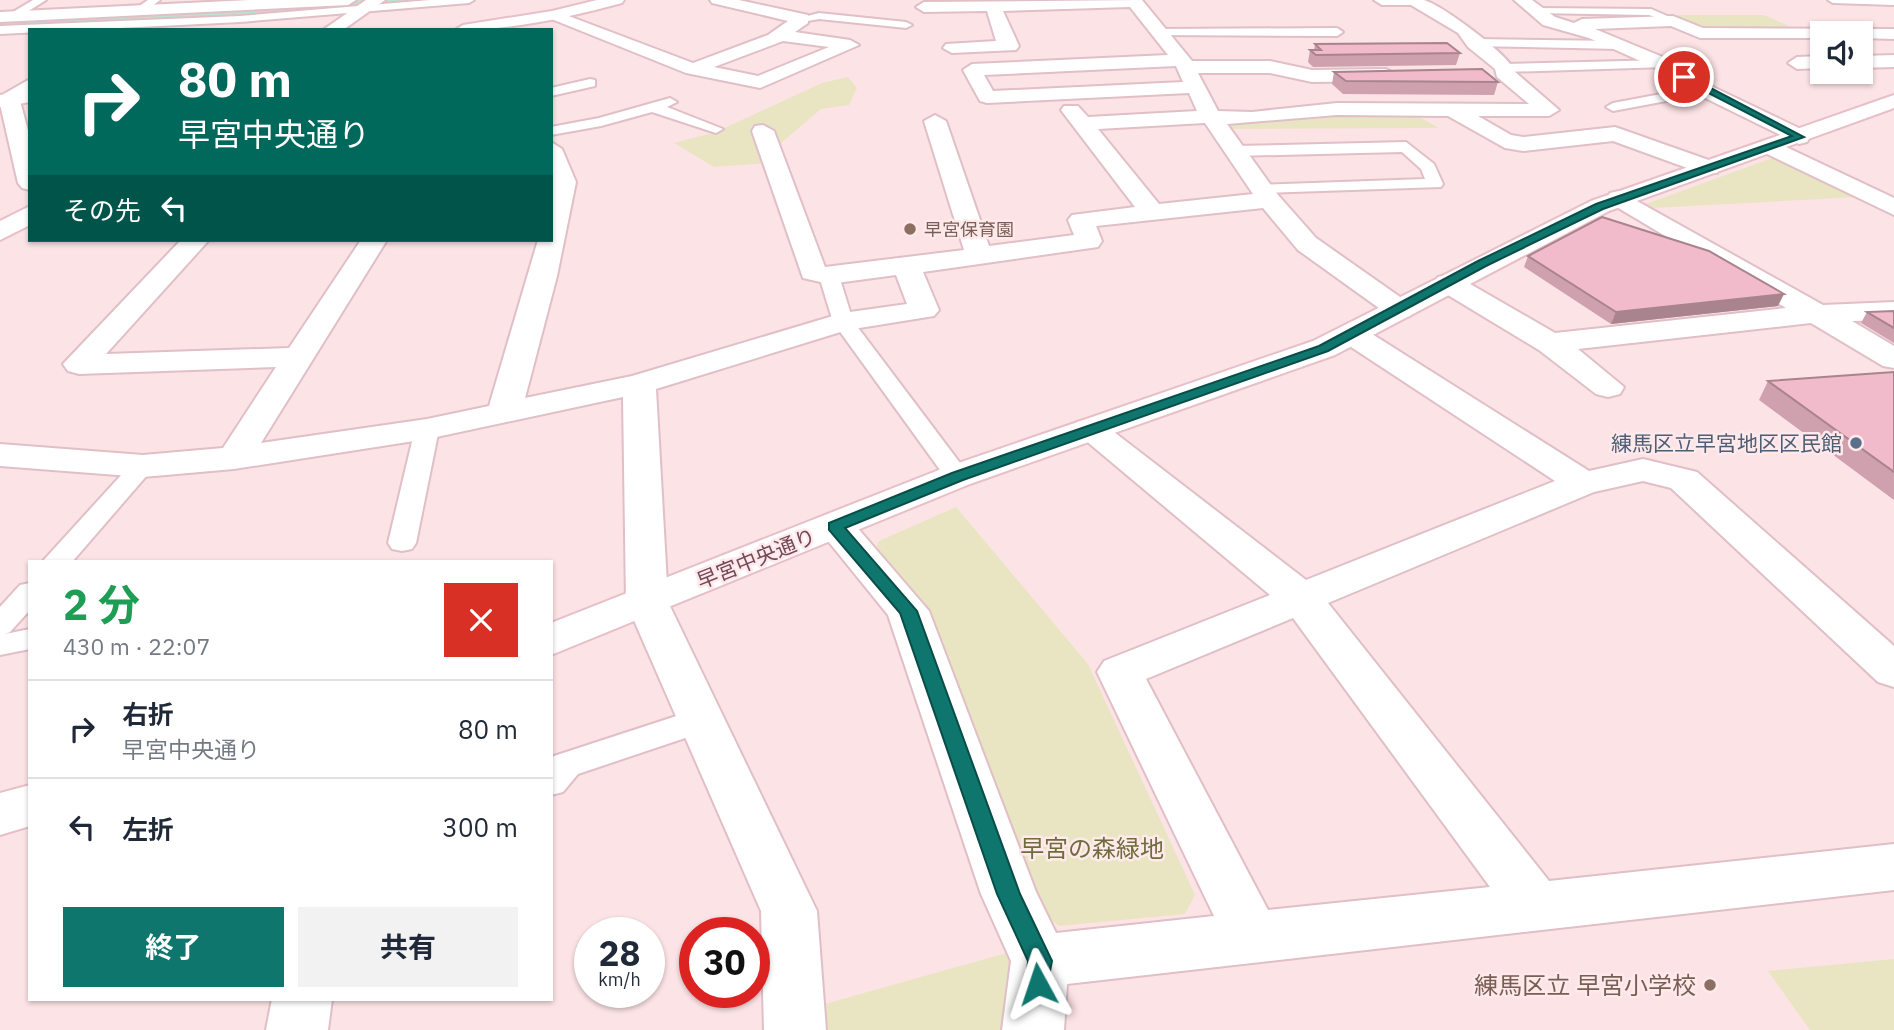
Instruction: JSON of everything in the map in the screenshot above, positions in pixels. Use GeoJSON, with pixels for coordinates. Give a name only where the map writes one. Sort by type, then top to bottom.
{"type":"FeatureCollection","features":[{"type":"Feature","properties":{"kind":"street"},"geometry":{"type":"LineString","coordinates":[[51,15],[78,0]]}},
{"type":"Feature","properties":{"kind":"street"},"geometry":{"type":"LineString","coordinates":[[11,21],[51,15],[238,4],[354,5],[377,0]]}},
{"type":"Feature","properties":{"kind":"street"},"geometry":{"type":"LineString","coordinates":[[476,28],[552,16],[616,0]]}},
{"type":"Feature","properties":{"kind":"street"},"geometry":{"type":"LineString","coordinates":[[718,0],[773,12],[804,10]]}},
{"type":"Feature","properties":{"kind":"street"},"geometry":{"type":"LineString","coordinates":[[1153,213],[1077,117],[1252,118],[1337,109],[1549,110],[1474,43],[1464,29],[1414,0],[1382,0]]}},
{"type":"Feature","properties":{"kind":"street"},"geometry":{"type":"LineString","coordinates":[[924,7],[1134,1],[1184,64],[1211,117],[1265,194],[1307,244],[1400,310]]}},
{"type":"Feature","properties":{"kind":"street"},"geometry":{"type":"LineString","coordinates":[[1527,4],[1549,21],[1620,45],[1663,64],[1894,208]]}},
{"type":"Feature","properties":{"kind":"street"},"geometry":{"type":"LineString","coordinates":[[333,28],[354,5]]}},
{"type":"Feature","properties":{"kind":"street"},"geometry":{"type":"LineString","coordinates":[[993,6],[1007,24],[1007,46]]}},
{"type":"Feature","properties":{"kind":"street"},"geometry":{"type":"LineString","coordinates":[[694,69],[779,35],[804,10]]}},
{"type":"Feature","properties":{"kind":"street"},"geometry":{"type":"LineString","coordinates":[[552,16],[694,69],[760,82],[850,45],[779,35]]}},
{"type":"Feature","properties":{"kind":"street"},"geometry":{"type":"LineString","coordinates":[[1123,21],[1159,31]]}},
{"type":"Feature","properties":{"kind":"street"},"geometry":{"type":"LineString","coordinates":[[1563,25],[1673,21],[1700,33],[1810,33]]}},
{"type":"Feature","properties":{"kind":"street"},"geometry":{"type":"LineString","coordinates":[[1140,41],[1159,31]]}},
{"type":"Feature","properties":{"kind":"street"},"geometry":{"type":"LineString","coordinates":[[1873,33],[1894,34]]}},
{"type":"Feature","properties":{"kind":"street"},"geometry":{"type":"LineString","coordinates":[[952,48],[1034,45]]}},
{"type":"Feature","properties":{"kind":"street"},"geometry":{"type":"LineString","coordinates":[[1873,62],[1894,61]]}},
{"type":"Feature","properties":{"kind":"street"},"geometry":{"type":"LineString","coordinates":[[1797,63],[1810,62]]}},
{"type":"Feature","properties":{"kind":"street"},"geometry":{"type":"LineString","coordinates":[[1195,87],[987,97],[972,70],[1184,64],[1270,67],[1311,76],[1408,74]]}},
{"type":"Feature","properties":{"kind":"street"},"geometry":{"type":"LineString","coordinates":[[1477,74],[1505,71]]}},
{"type":"Feature","properties":{"kind":"street"},"geometry":{"type":"LineString","coordinates":[[28,87],[13,99],[28,173]]}},
{"type":"Feature","properties":{"kind":"street","name":"早宮中央通り"},"geometry":{"type":"LineString","coordinates":[[553,639],[957,477],[1324,348],[1619,198],[1894,102]]}},
{"type":"Feature","properties":{"kind":"street"},"geometry":{"type":"LineString","coordinates":[[1453,110],[1505,141],[1523,144],[1615,134],[1709,168]]}},
{"type":"Feature","properties":{"kind":"street"},"geometry":{"type":"LineString","coordinates":[[935,121],[979,256]]}},
{"type":"Feature","properties":{"kind":"street"},"geometry":{"type":"LineString","coordinates":[[763,131],[813,272],[829,276],[1089,241],[1081,220],[1153,213],[1265,194]]}},
{"type":"Feature","properties":{"kind":"street"},"geometry":{"type":"LineString","coordinates":[[553,154],[564,182],[553,231]]}},
{"type":"Feature","properties":{"kind":"street"},"geometry":{"type":"LineString","coordinates":[[1619,198],[1894,359]]}},
{"type":"Feature","properties":{"kind":"street"},"geometry":{"type":"LineString","coordinates":[[194,242],[79,363],[298,357]]}},
{"type":"Feature","properties":{"kind":"street"},"geometry":{"type":"LineString","coordinates":[[234,458],[373,242]]}},
{"type":"Feature","properties":{"kind":"street"},"geometry":{"type":"LineString","coordinates":[[503,415],[551,242]]}},
{"type":"Feature","properties":{"kind":"street"},"geometry":{"type":"LineString","coordinates":[[0,454],[144,466],[234,458],[503,415],[639,384],[843,322],[924,310],[907,267]]}},
{"type":"Feature","properties":{"kind":"street"},"geometry":{"type":"LineString","coordinates":[[1448,283],[1550,343],[1608,387]]}},
{"type":"Feature","properties":{"kind":"street"},"geometry":{"type":"LineString","coordinates":[[1550,343],[1814,314],[1894,311]]}},
{"type":"Feature","properties":{"kind":"street"},"geometry":{"type":"LineString","coordinates":[[1353,335],[1583,483]]}},
{"type":"Feature","properties":{"kind":"street"},"geometry":{"type":"LineString","coordinates":[[639,384],[647,602],[789,911],[795,1030]]}},
{"type":"Feature","properties":{"kind":"street"},"geometry":{"type":"LineString","coordinates":[[1088,429],[1301,598],[1536,905]]}},
{"type":"Feature","properties":{"kind":"street"},"geometry":{"type":"LineString","coordinates":[[1253,937],[1120,672],[1583,483],[1643,470],[1684,480],[1894,671]]}},
{"type":"Feature","properties":{"kind":"street"},"geometry":{"type":"LineString","coordinates":[[835,526],[908,611],[1009,894],[1040,961],[1033,1030]]}},
{"type":"Feature","properties":{"kind":"street"},"geometry":{"type":"LineString","coordinates":[[0,814],[28,806]]}},
{"type":"Feature","properties":{"kind":"street"},"geometry":{"type":"LineString","coordinates":[[1040,961],[1894,867]]}},
{"type":"Feature","properties":{"kind":"street"},"geometry":{"type":"LineString","coordinates":[[297,1030],[302,1001]]}},
{"type":"Feature","properties":{"kind":"lane"},"geometry":{"type":"LineString","coordinates":[[0,30],[41,0]]}},
{"type":"Feature","properties":{"kind":"lane"},"geometry":{"type":"LineString","coordinates":[[139,11],[155,0]]}},
{"type":"Feature","properties":{"kind":"lane"},"geometry":{"type":"LineString","coordinates":[[11,21],[117,27],[354,5],[469,0]]}},
{"type":"Feature","properties":{"kind":"lane"},"geometry":{"type":"LineString","coordinates":[[1833,0],[1894,2]]}},
{"type":"Feature","properties":{"kind":"lane"},"geometry":{"type":"LineString","coordinates":[[1527,4],[1602,1]]}},
{"type":"Feature","properties":{"kind":"lane"},"geometry":{"type":"LineString","coordinates":[[1527,4],[1651,12],[1673,21]]}},
{"type":"Feature","properties":{"kind":"lane"},"geometry":{"type":"LineString","coordinates":[[804,10],[819,16],[906,24]]}},
{"type":"Feature","properties":{"kind":"lane"},"geometry":{"type":"LineString","coordinates":[[0,43],[11,21]]}},
{"type":"Feature","properties":{"kind":"lane"},"geometry":{"type":"LineString","coordinates":[[1159,31],[1337,32]]}},
{"type":"Feature","properties":{"kind":"lane"},"geometry":{"type":"LineString","coordinates":[[1474,43],[1620,45]]}},
{"type":"Feature","properties":{"kind":"lane"},"geometry":{"type":"LineString","coordinates":[[1505,71],[1663,64]]}},
{"type":"Feature","properties":{"kind":"lane"},"geometry":{"type":"LineString","coordinates":[[553,92],[590,83]]}},
{"type":"Feature","properties":{"kind":"lane"},"geometry":{"type":"LineString","coordinates":[[1613,107],[1704,90]]}},
{"type":"Feature","properties":{"kind":"lane"},"geometry":{"type":"LineString","coordinates":[[553,131],[670,102]]}},
{"type":"Feature","properties":{"kind":"lane"},"geometry":{"type":"LineString","coordinates":[[652,107],[716,129]]}},
{"type":"Feature","properties":{"kind":"lane"},"geometry":{"type":"LineString","coordinates":[[1235,151],[1406,147],[1428,167],[1435,184],[1265,194]]}},
{"type":"Feature","properties":{"kind":"lane"},"geometry":{"type":"LineString","coordinates":[[829,276],[843,322],[957,477]]}},
{"type":"Feature","properties":{"kind":"lane"},"geometry":{"type":"LineString","coordinates":[[402,543],[427,429]]}},
{"type":"Feature","properties":{"kind":"lane"},"geometry":{"type":"LineString","coordinates":[[58,560],[144,466]]}},
{"type":"Feature","properties":{"kind":"lane"},"geometry":{"type":"LineString","coordinates":[[0,625],[28,594]]}},
{"type":"Feature","properties":{"kind":"lane"},"geometry":{"type":"LineString","coordinates":[[0,645],[28,639]]}},
{"type":"Feature","properties":{"kind":"lane"},"geometry":{"type":"LineString","coordinates":[[553,780],[566,765],[701,720]]}},
{"type":"Feature","properties":{"kind":"green space"},"geometry":{"type":"Polygon","coordinates":[[[1675,15],[1764,15],[1795,29],[1714,29],[1701,27],[1675,15]]]}},
{"type":"Feature","properties":{"kind":"green space"},"geometry":{"type":"Polygon","coordinates":[[[848,77],[857,88],[849,105],[821,109],[781,143],[760,143],[767,163],[714,167],[674,143],[716,132],[822,83],[848,77]]]}},
{"type":"Feature","properties":{"kind":"green space"},"geometry":{"type":"Polygon","coordinates":[[[1343,112],[1410,112],[1439,128],[1230,129],[1226,122],[1343,112]]]}},
{"type":"Feature","properties":{"kind":"green space"},"geometry":{"type":"Polygon","coordinates":[[[1772,158],[1787,161],[1857,197],[1653,208],[1646,204],[1772,158]]]}},
{"type":"Feature","properties":{"kind":"green space","name":"早宮の森緑地"},"geometry":{"type":"Polygon","coordinates":[[[956,507],[1088,664],[1195,895],[1185,914],[1059,926],[1032,906],[933,619],[875,550],[879,541],[956,507]]]}},
{"type":"Feature","properties":{"kind":"green space"},"geometry":{"type":"Polygon","coordinates":[[[1010,952],[1019,966],[1013,1030],[815,1030],[814,1007],[1010,952]]]}},
{"type":"Feature","properties":{"kind":"green space"},"geometry":{"type":"Polygon","coordinates":[[[1894,959],[1894,1030],[1810,1030],[1768,971],[1894,959]]]}},
{"type":"Feature","properties":{"kind":"building"},"geometry":{"type":"Polygon","coordinates":[[[1447,43],[1460,53],[1316,55],[1310,50],[1321,50],[1315,44],[1447,43]]]}},
{"type":"Feature","properties":{"kind":"building"},"geometry":{"type":"Polygon","coordinates":[[[1482,69],[1498,82],[1346,81],[1334,72],[1482,69]]]}},
{"type":"Feature","properties":{"kind":"building"},"geometry":{"type":"Polygon","coordinates":[[[1602,217],[1709,251],[1784,294],[1616,312],[1528,256],[1602,217]]]}},
{"type":"Feature","properties":{"kind":"building"},"geometry":{"type":"Polygon","coordinates":[[[1894,311],[1894,328],[1867,312],[1894,311]]]}},
{"type":"Feature","properties":{"kind":"building"},"geometry":{"type":"Polygon","coordinates":[[[1894,372],[1894,472],[1768,381],[1894,372]]]}},
{"type":"Feature","properties":{"kind":"waterway"},"geometry":{"type":"LineString","coordinates":[[0,25],[194,16],[409,0]]}},
{"type":"Feature","properties":{"kind":"place","name":"早宮保育園"},"geometry":{"type":"Point","coordinates":[910,229]}},
{"type":"Feature","properties":{"kind":"place","name":"練馬区立早宮地区区民館"},"geometry":{"type":"Point","coordinates":[1856,443]}},
{"type":"Feature","properties":{"kind":"place","name":"練馬区立 早宮小学校"},"geometry":{"type":"Point","coordinates":[1710,985]}},
{"type":"Feature","properties":{"kind":"route"},"geometry":{"type":"LineString","coordinates":[[1038,984],[1040,961],[1009,894],[908,611],[835,526],[1088,429],[1324,348],[1353,335],[1482,264],[1600,206],[1799,137],[1704,90],[1684,77]]}}]}
